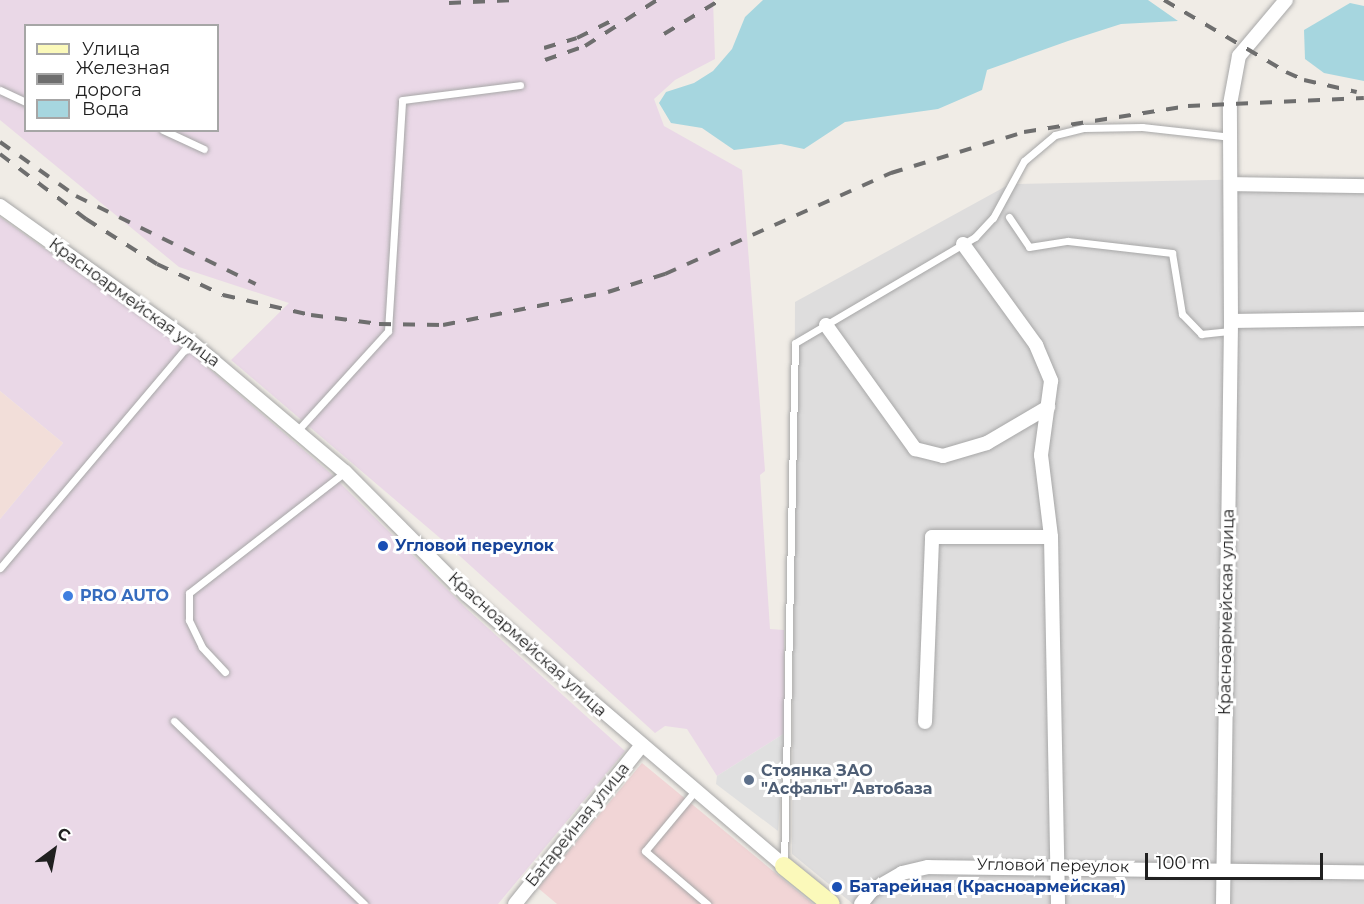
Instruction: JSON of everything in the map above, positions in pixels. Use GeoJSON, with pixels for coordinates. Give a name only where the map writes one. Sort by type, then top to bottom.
{"type":"FeatureCollection","features":[{"type":"Feature","properties":{"kind":"street","name":"Красноармейская улица"},"geometry":{"type":"LineString","coordinates":[[1223,904],[1231,326],[1230,104],[1239,56],[1286,0]]}},
{"type":"Feature","properties":{"kind":"street"},"geometry":{"type":"LineString","coordinates":[[1232,184],[1364,186]]}},
{"type":"Feature","properties":{"kind":"street","name":"Красноармейская улица"},"geometry":{"type":"LineString","coordinates":[[0,206],[191,342],[297,431],[345,472],[466,594],[641,746],[831,904]]}},
{"type":"Feature","properties":{"kind":"street"},"geometry":{"type":"LineString","coordinates":[[969,241],[1036,345],[1051,381],[1041,455],[1051,537],[1058,904]]}},
{"type":"Feature","properties":{"kind":"street"},"geometry":{"type":"LineString","coordinates":[[1231,326],[1364,319]]}},
{"type":"Feature","properties":{"kind":"street"},"geometry":{"type":"LineString","coordinates":[[826,325],[915,449],[943,456],[987,444],[1048,407]]}},
{"type":"Feature","properties":{"kind":"street"},"geometry":{"type":"LineString","coordinates":[[925,722],[932,537],[1051,537]]}},
{"type":"Feature","properties":{"kind":"street","name":"Батарейная улица"},"geometry":{"type":"LineString","coordinates":[[515,904],[641,746]]}},
{"type":"Feature","properties":{"kind":"street","name":"Угловой переулок"},"geometry":{"type":"LineString","coordinates":[[861,904],[872,891],[902,873],[928,867],[1059,866],[1364,872]]}},
{"type":"Feature","properties":{"kind":"lane"},"geometry":{"type":"LineString","coordinates":[[297,431],[388,331],[402,100],[520,86]]}},
{"type":"Feature","properties":{"kind":"lane"},"geometry":{"type":"LineString","coordinates":[[0,90],[24,101]]}},
{"type":"Feature","properties":{"kind":"lane"},"geometry":{"type":"LineString","coordinates":[[784,866],[795,343],[969,241],[993,218],[1024,161],[1055,135],[1084,129],[1142,126],[1231,137]]}},
{"type":"Feature","properties":{"kind":"lane"},"geometry":{"type":"LineString","coordinates":[[167,132],[204,149]]}},
{"type":"Feature","properties":{"kind":"lane"},"geometry":{"type":"LineString","coordinates":[[1009,217],[1029,247],[1068,241],[1172,254],[1182,314],[1201,334],[1231,326]]}},
{"type":"Feature","properties":{"kind":"lane"},"geometry":{"type":"LineString","coordinates":[[0,568],[191,342]]}},
{"type":"Feature","properties":{"kind":"lane"},"geometry":{"type":"LineString","coordinates":[[225,672],[202,647],[189,620],[189,593],[345,472]]}},
{"type":"Feature","properties":{"kind":"lane"},"geometry":{"type":"LineString","coordinates":[[174,722],[364,904]]}},
{"type":"Feature","properties":{"kind":"lane"},"geometry":{"type":"LineString","coordinates":[[695,791],[645,851],[707,904]]}},
{"type":"Feature","properties":{"kind":"shaded area"},"geometry":{"type":"Polygon","coordinates":[[[0,0],[713,0],[715,59],[675,80],[654,99],[664,126],[742,170],[765,471],[760,475],[770,629],[784,630],[785,733],[717,776],[687,729],[665,726],[655,733],[440,538],[231,360],[289,303],[179,267],[0,120],[0,0]]]}},
{"type":"Feature","properties":{"kind":"shaded area"},"geometry":{"type":"Polygon","coordinates":[[[1364,177],[1364,904],[853,904],[792,854],[795,302],[1010,184],[1364,177]]]}},
{"type":"Feature","properties":{"kind":"shaded area"},"geometry":{"type":"Polygon","coordinates":[[[0,217],[184,347],[329,472],[468,610],[625,751],[498,904],[0,904],[0,519],[63,443],[0,391],[0,217]]]}},
{"type":"Feature","properties":{"kind":"shaded area"},"geometry":{"type":"Polygon","coordinates":[[[0,391],[63,443],[0,519],[0,391]]]}},
{"type":"Feature","properties":{"kind":"shaded area","name":"Стоянка ЗАО \"Асфальт\" Автобаза"},"geometry":{"type":"Polygon","coordinates":[[[785,733],[778,831],[716,784],[717,776],[785,733]]]}},
{"type":"Feature","properties":{"kind":"shaded area"},"geometry":{"type":"Polygon","coordinates":[[[642,763],[813,904],[557,904],[538,888],[642,763]]]}},
{"type":"Feature","properties":{"kind":"water"},"geometry":{"type":"Polygon","coordinates":[[[763,0],[1148,0],[1178,21],[1121,24],[1068,41],[987,70],[982,90],[938,109],[845,122],[804,149],[781,144],[734,150],[702,128],[671,123],[659,103],[666,92],[694,83],[713,71],[732,49],[745,17],[763,0]]]}},
{"type":"Feature","properties":{"kind":"water"},"geometry":{"type":"Polygon","coordinates":[[[1350,3],[1364,6],[1364,81],[1324,73],[1305,59],[1304,30],[1350,3]]]}},
{"type":"Feature","properties":{"kind":"railway"},"geometry":{"type":"LineString","coordinates":[[449,3],[513,0]]}},
{"type":"Feature","properties":{"kind":"railway"},"geometry":{"type":"LineString","coordinates":[[545,60],[585,46],[657,0]]}},
{"type":"Feature","properties":{"kind":"railway"},"geometry":{"type":"LineString","coordinates":[[664,34],[720,0]]}},
{"type":"Feature","properties":{"kind":"railway"},"geometry":{"type":"LineString","coordinates":[[1164,0],[1286,72],[1304,80],[1357,92]]}},
{"type":"Feature","properties":{"kind":"railway"},"geometry":{"type":"LineString","coordinates":[[544,48],[577,38],[613,20]]}},
{"type":"Feature","properties":{"kind":"railway"},"geometry":{"type":"LineString","coordinates":[[0,154],[86,219],[157,264],[223,295],[311,315],[379,324],[443,325],[608,292],[665,274],[891,173],[1024,132],[1188,106],[1364,98]]}},
{"type":"Feature","properties":{"kind":"railway"},"geometry":{"type":"LineString","coordinates":[[0,142],[76,196],[256,284]]}},
{"type":"Feature","properties":{"kind":"place","name":"Угловой переулок"},"geometry":{"type":"Point","coordinates":[383,546]}},
{"type":"Feature","properties":{"kind":"place","name":"PRO AUTO"},"geometry":{"type":"Point","coordinates":[68,596]}},
{"type":"Feature","properties":{"kind":"place","name":"Стоянка ЗАО \"Асфальт\" Автобаза"},"geometry":{"type":"Point","coordinates":[749,780]}},
{"type":"Feature","properties":{"kind":"place","name":"Батарейная (Красноармейская)"},"geometry":{"type":"Point","coordinates":[837,887]}}]}
